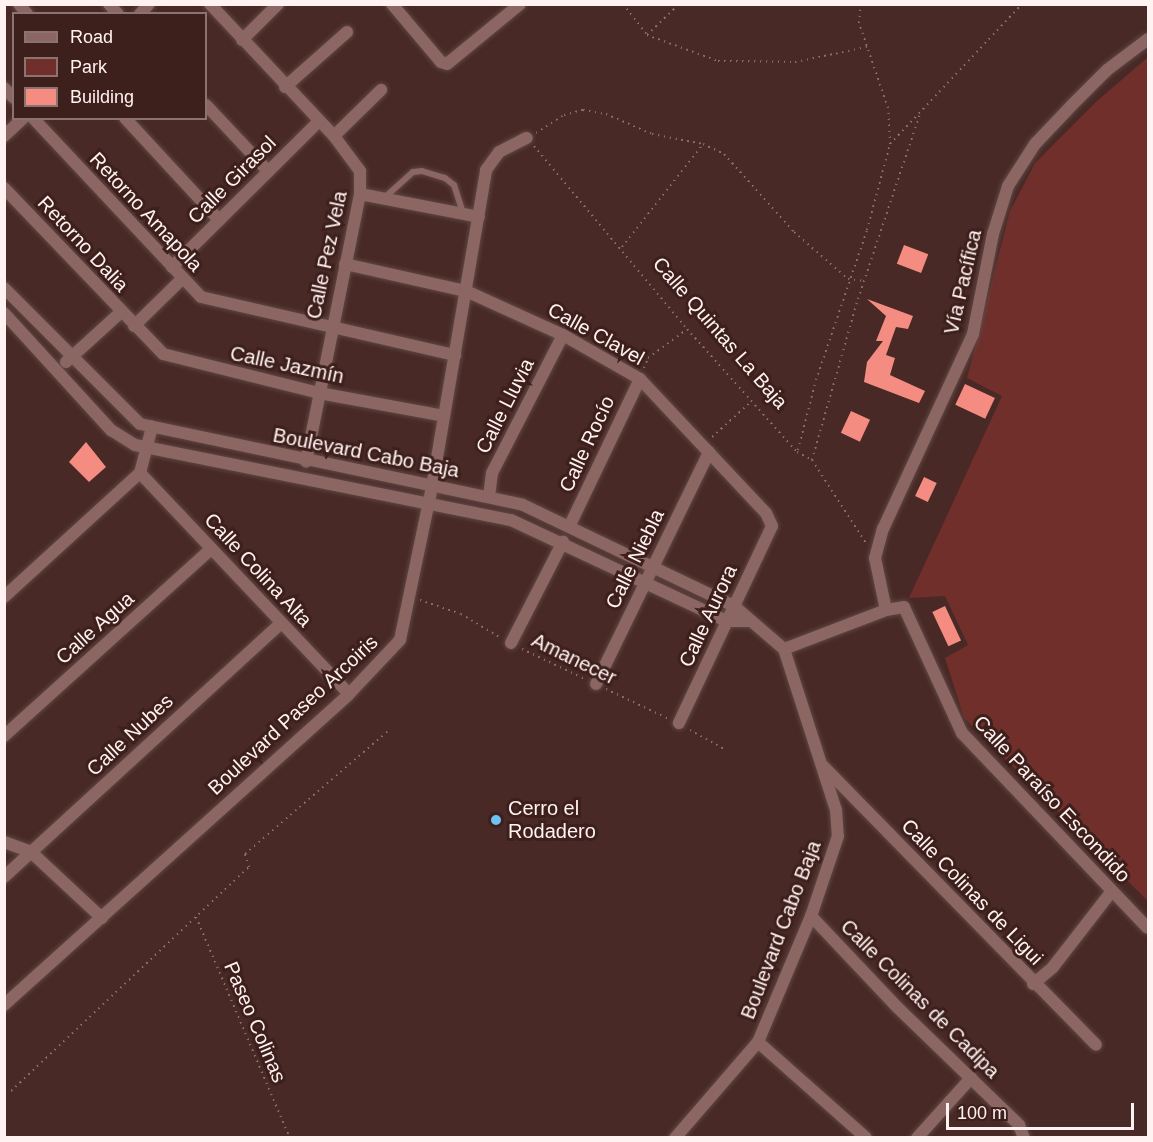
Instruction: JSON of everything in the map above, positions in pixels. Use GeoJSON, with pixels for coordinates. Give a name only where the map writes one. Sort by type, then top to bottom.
{"type":"FeatureCollection","features":[{"type":"Feature","properties":{"kind":"street","name":"Calle Pez Vela"},"geometry":{"type":"LineString","coordinates":[[210,4],[285,87],[334,136],[360,171],[360,194],[331,328],[306,462]]}},
{"type":"Feature","properties":{"kind":"street"},"geometry":{"type":"LineString","coordinates":[[242,40],[278,4]]}},
{"type":"Feature","properties":{"kind":"street"},"geometry":{"type":"LineString","coordinates":[[392,4],[441,62],[452,63],[520,4]]}},
{"type":"Feature","properties":{"kind":"street"},"geometry":{"type":"LineString","coordinates":[[285,87],[346,32]]}},
{"type":"Feature","properties":{"kind":"street","name":"Vía Pacífica"},"geometry":{"type":"LineString","coordinates":[[886,610],[875,558],[884,529],[973,334],[993,234],[1008,186],[1035,144],[1071,106],[1107,70],[1149,39]]}},
{"type":"Feature","properties":{"kind":"street"},"geometry":{"type":"LineString","coordinates":[[334,136],[381,90]]}},
{"type":"Feature","properties":{"kind":"street"},"geometry":{"type":"LineString","coordinates":[[207,106],[268,171]]}},
{"type":"Feature","properties":{"kind":"street"},"geometry":{"type":"LineString","coordinates":[[4,135],[21,120]]}},
{"type":"Feature","properties":{"kind":"street","name":"Retorno Amapola"},"geometry":{"type":"LineString","coordinates":[[35,120],[172,267],[181,280],[201,297],[455,354]]}},
{"type":"Feature","properties":{"kind":"street"},"geometry":{"type":"LineString","coordinates":[[126,120],[219,220]]}},
{"type":"Feature","properties":{"kind":"street","name":"Calle Girasol"},"geometry":{"type":"LineString","coordinates":[[172,267],[319,121]]}},
{"type":"Feature","properties":{"kind":"street","name":"Boulevard Paseo Arcoiris"},"geometry":{"type":"LineString","coordinates":[[4,1005],[349,694],[400,640],[412,597],[491,160],[527,138]]}},
{"type":"Feature","properties":{"kind":"street","name":"Retorno Dalia"},"geometry":{"type":"LineString","coordinates":[[4,188],[134,326]]}},
{"type":"Feature","properties":{"kind":"street"},"geometry":{"type":"LineString","coordinates":[[360,194],[479,217]]}},
{"type":"Feature","properties":{"kind":"street","name":"Calle Clavel"},"geometry":{"type":"LineString","coordinates":[[345,264],[466,291],[563,335],[640,379],[766,513],[772,526]]}},
{"type":"Feature","properties":{"kind":"street"},"geometry":{"type":"LineString","coordinates":[[134,326],[181,280]]}},
{"type":"Feature","properties":{"kind":"street","name":"Boulevard Cabo Baja"},"geometry":{"type":"LineString","coordinates":[[4,288],[131,418],[152,427],[291,459],[523,505],[570,525],[734,606],[784,649],[836,810],[838,836],[811,916],[758,1042],[675,1137]]}},
{"type":"Feature","properties":{"kind":"street"},"geometry":{"type":"LineString","coordinates":[[58,369],[121,312]]}},
{"type":"Feature","properties":{"kind":"street","name":"Boulevard Cabo Baja"},"geometry":{"type":"LineString","coordinates":[[4,313],[58,369],[111,430],[148,448],[511,520],[563,542],[728,621],[749,621]]}},
{"type":"Feature","properties":{"kind":"street","name":"Calle Jazmín"},"geometry":{"type":"LineString","coordinates":[[134,326],[163,354],[179,361],[319,393],[444,416]]}},
{"type":"Feature","properties":{"kind":"street","name":"Calle Lluvia"},"geometry":{"type":"LineString","coordinates":[[489,497],[492,473],[563,335]]}},
{"type":"Feature","properties":{"kind":"street","name":"Calle Rocío"},"geometry":{"type":"LineString","coordinates":[[570,525],[640,379]]}},
{"type":"Feature","properties":{"kind":"street"},"geometry":{"type":"LineString","coordinates":[[4,597],[140,473],[152,427]]}},
{"type":"Feature","properties":{"kind":"street","name":"Calle Niebla"},"geometry":{"type":"LineString","coordinates":[[596,684],[709,452]]}},
{"type":"Feature","properties":{"kind":"street"},"geometry":{"type":"LineString","coordinates":[[286,476],[291,459]]}},
{"type":"Feature","properties":{"kind":"street","name":"Calle Colina Alta"},"geometry":{"type":"LineString","coordinates":[[140,473],[349,694]]}},
{"type":"Feature","properties":{"kind":"street","name":"Calle Aurora"},"geometry":{"type":"LineString","coordinates":[[679,723],[772,526]]}},
{"type":"Feature","properties":{"kind":"street"},"geometry":{"type":"LineString","coordinates":[[511,643],[563,542]]}},
{"type":"Feature","properties":{"kind":"street","name":"Calle Agua"},"geometry":{"type":"LineString","coordinates":[[4,736],[211,549]]}},
{"type":"Feature","properties":{"kind":"street","name":"Calle Paraíso Escondido"},"geometry":{"type":"LineString","coordinates":[[886,610],[906,609],[962,734],[1149,928]]}},
{"type":"Feature","properties":{"kind":"street"},"geometry":{"type":"LineString","coordinates":[[784,649],[886,610]]}},
{"type":"Feature","properties":{"kind":"street","name":"Calle Nubes"},"geometry":{"type":"LineString","coordinates":[[4,877],[281,623]]}},
{"type":"Feature","properties":{"kind":"street","name":"Calle Colinas de Ligui"},"geometry":{"type":"LineString","coordinates":[[823,765],[1032,984],[1096,1045]]}},
{"type":"Feature","properties":{"kind":"street"},"geometry":{"type":"LineString","coordinates":[[4,842],[31,852],[102,918]]}},
{"type":"Feature","properties":{"kind":"street"},"geometry":{"type":"LineString","coordinates":[[1032,984],[1053,967],[1112,891]]}},
{"type":"Feature","properties":{"kind":"street","name":"Calle Colinas de Cadipa"},"geometry":{"type":"LineString","coordinates":[[811,916],[1019,1125],[1024,1137]]}},
{"type":"Feature","properties":{"kind":"street"},"geometry":{"type":"LineString","coordinates":[[758,1042],[866,1137]]}},
{"type":"Feature","properties":{"kind":"street"},"geometry":{"type":"LineString","coordinates":[[916,1137],[971,1078]]}},
{"type":"Feature","properties":{"kind":"lane"},"geometry":{"type":"LineString","coordinates":[[384,199],[413,172],[422,171],[454,185],[463,214]]}},
{"type":"Feature","properties":{"kind":"path"},"geometry":{"type":"LineString","coordinates":[[623,4],[647,35],[718,61],[795,62],[867,47]]}},
{"type":"Feature","properties":{"kind":"path"},"geometry":{"type":"LineString","coordinates":[[647,35],[679,4]]}},
{"type":"Feature","properties":{"kind":"path"},"geometry":{"type":"LineString","coordinates":[[797,452],[848,279],[877,198],[890,144],[888,108],[859,23],[861,4]]}},
{"type":"Feature","properties":{"kind":"path"},"geometry":{"type":"LineString","coordinates":[[890,144],[1022,4]]}},
{"type":"Feature","properties":{"kind":"path"},"geometry":{"type":"LineString","coordinates":[[527,138],[564,115],[584,110],[606,114],[652,134],[703,144],[724,154],[794,232],[848,279],[864,281]]}},
{"type":"Feature","properties":{"kind":"path"},"geometry":{"type":"LineString","coordinates":[[812,460],[864,281],[920,114]]}},
{"type":"Feature","properties":{"kind":"path","name":"Calle Quintas La Baja"},"geometry":{"type":"LineString","coordinates":[[527,138],[622,247],[687,330],[797,452],[812,460],[875,558]]}},
{"type":"Feature","properties":{"kind":"path"},"geometry":{"type":"LineString","coordinates":[[622,247],[703,144]]}},
{"type":"Feature","properties":{"kind":"path"},"geometry":{"type":"LineString","coordinates":[[640,379],[648,358],[687,330]]}},
{"type":"Feature","properties":{"kind":"path"},"geometry":{"type":"LineString","coordinates":[[709,452],[712,436],[752,400]]}},
{"type":"Feature","properties":{"kind":"path","name":"Amanecer"},"geometry":{"type":"LineString","coordinates":[[412,597],[461,614],[511,643],[679,723],[724,749]]}},
{"type":"Feature","properties":{"kind":"path"},"geometry":{"type":"LineString","coordinates":[[11,1091],[144,961],[196,917],[249,867],[245,854],[388,731]]}},
{"type":"Feature","properties":{"kind":"path","name":"Paseo Colinas"},"geometry":{"type":"LineString","coordinates":[[196,917],[290,1137]]}},
{"type":"Feature","properties":{"kind":"green space"},"geometry":{"type":"Polygon","coordinates":[[[1148,57],[1148,901],[964,718],[945,658],[968,645],[945,596],[909,598],[1002,396],[967,378],[1010,211],[1035,163],[1096,102],[1148,57]]]}},
{"type":"Feature","properties":{"kind":"building"},"geometry":{"type":"Polygon","coordinates":[[[904,245],[928,254],[921,273],[897,264],[904,245]]]}},
{"type":"Feature","properties":{"kind":"building"},"geometry":{"type":"Polygon","coordinates":[[[867,299],[913,316],[908,329],[896,327],[886,355],[895,358],[890,375],[925,391],[919,403],[864,382],[867,362],[883,341],[876,341],[886,316],[867,299]]]}},
{"type":"Feature","properties":{"kind":"building"},"geometry":{"type":"Polygon","coordinates":[[[965,384],[995,398],[985,419],[955,405],[965,384]]]}},
{"type":"Feature","properties":{"kind":"building"},"geometry":{"type":"Polygon","coordinates":[[[851,411],[870,420],[860,442],[841,433],[851,411]]]}},
{"type":"Feature","properties":{"kind":"building"},"geometry":{"type":"Polygon","coordinates":[[[86,442],[106,467],[89,482],[69,462],[86,442]]]}},
{"type":"Feature","properties":{"kind":"building"},"geometry":{"type":"Polygon","coordinates":[[[924,477],[937,483],[928,502],[915,496],[924,477]]]}},
{"type":"Feature","properties":{"kind":"building"},"geometry":{"type":"Polygon","coordinates":[[[945,606],[961,640],[948,646],[932,612],[945,606]]]}},
{"type":"Feature","properties":{"kind":"place","name":"Cerro el Rodadero"},"geometry":{"type":"Point","coordinates":[496,820]}}]}
